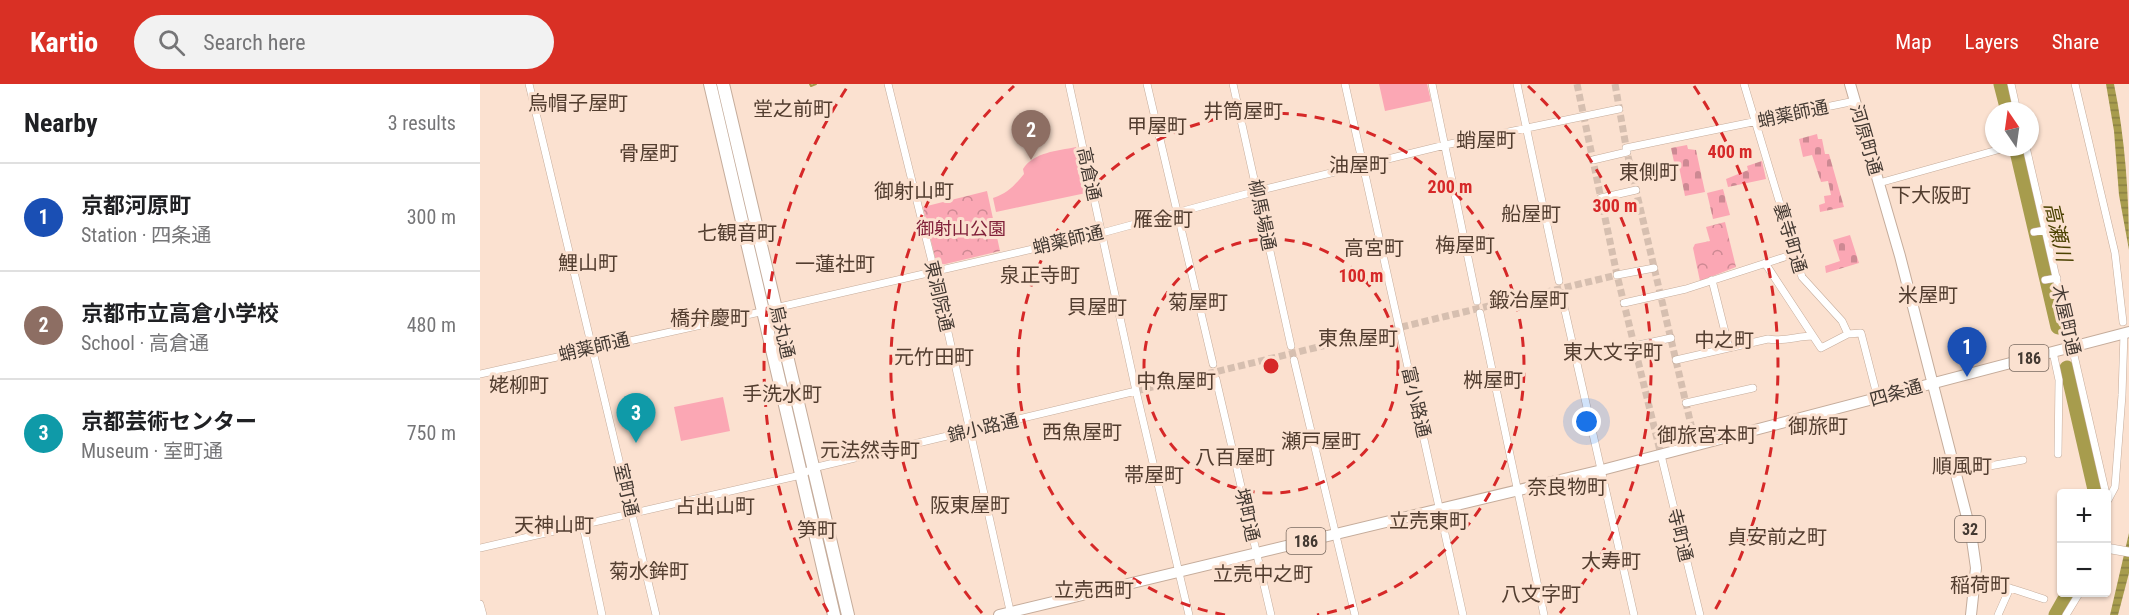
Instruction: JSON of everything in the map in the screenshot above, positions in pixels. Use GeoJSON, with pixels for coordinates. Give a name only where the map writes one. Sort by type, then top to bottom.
{"type":"FeatureCollection","features":[{"type":"Feature","properties":{"kind":"highway","name":"烏丸通"},"geometry":{"type":"LineString","coordinates":[[710,84],[834,615]]}},
{"type":"Feature","properties":{"kind":"highway","name":"烏丸通"},"geometry":{"type":"LineString","coordinates":[[723,84],[848,615]]}},
{"type":"Feature","properties":{"kind":"main road","name":"河原町通"},"geometry":{"type":"LineString","coordinates":[[1850,84],[1934,382],[1975,552],[1975,582],[1971,615]]}},
{"type":"Feature","properties":{"kind":"main road","name":"四条通"},"geometry":{"type":"LineString","coordinates":[[1007,614],[1602,470],[2073,347],[2125,329]]}},
{"type":"Feature","properties":{"kind":"street","name":"室町通"},"geometry":{"type":"LineString","coordinates":[[529,84],[594,347],[656,615]]}},
{"type":"Feature","properties":{"kind":"street","name":"東洞院通"},"geometry":{"type":"LineString","coordinates":[[888,84],[934,271],[1007,614]]}},
{"type":"Feature","properties":{"kind":"street","name":"高倉通"},"geometry":{"type":"LineString","coordinates":[[1069,84],[1136,391],[1189,615]]}},
{"type":"Feature","properties":{"kind":"street"},"geometry":{"type":"LineString","coordinates":[[1147,84],[1212,364]]}},
{"type":"Feature","properties":{"kind":"street","name":"柳馬場通"},"geometry":{"type":"LineString","coordinates":[[1233,84],[1291,346]]}},
{"type":"Feature","properties":{"kind":"street","name":"富小路通"},"geometry":{"type":"LineString","coordinates":[[1346,84],[1463,615]]}},
{"type":"Feature","properties":{"kind":"street"},"geometry":{"type":"LineString","coordinates":[[1432,84],[1477,301]]}},
{"type":"Feature","properties":{"kind":"street"},"geometry":{"type":"LineString","coordinates":[[1518,84],[1559,281]]}},
{"type":"Feature","properties":{"kind":"street","name":"裏寺町通"},"geometry":{"type":"LineString","coordinates":[[1744,84],[1804,283],[1842,321],[1848,334],[1861,333],[1878,399]]}},
{"type":"Feature","properties":{"kind":"street"},"geometry":{"type":"LineString","coordinates":[[2011,84],[2015,102]]}},
{"type":"Feature","properties":{"kind":"street"},"geometry":{"type":"LineString","coordinates":[[2075,84],[2115,253],[2125,329],[2115,488],[2111,492]]}},
{"type":"Feature","properties":{"kind":"street","name":"蛸薬師通"},"geometry":{"type":"LineString","coordinates":[[1593,160],[1627,150],[1855,101]]}},
{"type":"Feature","properties":{"kind":"street","name":"蛸薬師通"},"geometry":{"type":"LineString","coordinates":[[480,374],[1102,233],[1257,191],[1445,145],[1619,109]]}},
{"type":"Feature","properties":{"kind":"street"},"geometry":{"type":"LineString","coordinates":[[1879,183],[1985,153]]}},
{"type":"Feature","properties":{"kind":"street","name":"木屋町通"},"geometry":{"type":"LineString","coordinates":[[2028,156],[2051,279],[2073,347],[2105,489]]}},
{"type":"Feature","properties":{"kind":"street"},"geometry":{"type":"LineString","coordinates":[[1601,198],[1635,190]]}},
{"type":"Feature","properties":{"kind":"street"},"geometry":{"type":"LineString","coordinates":[[1624,303],[1712,280],[1794,254]]}},
{"type":"Feature","properties":{"kind":"street"},"geometry":{"type":"LineString","coordinates":[[1765,263],[1821,348],[1848,334]]}},
{"type":"Feature","properties":{"kind":"street"},"geometry":{"type":"LineString","coordinates":[[1617,275],[1654,268]]}},
{"type":"Feature","properties":{"kind":"street"},"geometry":{"type":"LineString","coordinates":[[1712,280],[1729,348]]}},
{"type":"Feature","properties":{"kind":"street"},"geometry":{"type":"LineString","coordinates":[[1561,293],[1634,615]]}},
{"type":"Feature","properties":{"kind":"street"},"geometry":{"type":"LineString","coordinates":[[1480,313],[1544,615]]}},
{"type":"Feature","properties":{"kind":"street"},"geometry":{"type":"LineString","coordinates":[[1677,360],[1768,339],[1813,336]]}},
{"type":"Feature","properties":{"kind":"street"},"geometry":{"type":"LineString","coordinates":[[1634,346],[1671,338]]}},
{"type":"Feature","properties":{"kind":"street"},"geometry":{"type":"LineString","coordinates":[[2053,352],[2060,388],[2058,454]]}},
{"type":"Feature","properties":{"kind":"street"},"geometry":{"type":"LineString","coordinates":[[1294,360],[1355,615]]}},
{"type":"Feature","properties":{"kind":"street","name":"堺町通"},"geometry":{"type":"LineString","coordinates":[[1216,379],[1271,615]]}},
{"type":"Feature","properties":{"kind":"street"},"geometry":{"type":"LineString","coordinates":[[1686,403],[1753,388]]}},
{"type":"Feature","properties":{"kind":"street","name":"錦小路通"},"geometry":{"type":"LineString","coordinates":[[480,548],[801,475],[813,468],[1136,391]]}},
{"type":"Feature","properties":{"kind":"street","name":"寺町通"},"geometry":{"type":"LineString","coordinates":[[1660,455],[1700,615]]}},
{"type":"Feature","properties":{"kind":"street"},"geometry":{"type":"LineString","coordinates":[[1956,472],[2023,459]]}},
{"type":"Feature","properties":{"kind":"street"},"geometry":{"type":"LineString","coordinates":[[583,526],[602,615]]}},
{"type":"Feature","properties":{"kind":"street"},"geometry":{"type":"LineString","coordinates":[[2111,549],[2126,552]]}},
{"type":"Feature","properties":{"kind":"street"},"geometry":{"type":"LineString","coordinates":[[1975,582],[2010,588],[2044,599]]}},
{"type":"Feature","properties":{"kind":"street"},"geometry":{"type":"LineString","coordinates":[[1998,615],[2010,588]]}},
{"type":"Feature","properties":{"kind":"street"},"geometry":{"type":"LineString","coordinates":[[2066,615],[2077,597]]}},
{"type":"Feature","properties":{"kind":"street"},"geometry":{"type":"LineString","coordinates":[[480,604],[483,615]]}},
{"type":"Feature","properties":{"kind":"green space"},"geometry":{"type":"Polygon","coordinates":[[[1379,84],[1427,84],[1431,101],[1385,111],[1379,84]]]}},
{"type":"Feature","properties":{"kind":"green space"},"geometry":{"type":"Polygon","coordinates":[[[1817,134],[1818,139],[1822,139],[1825,154],[1829,154],[1844,207],[1820,212],[1819,205],[1825,203],[1824,196],[1831,195],[1828,181],[1821,182],[1812,155],[1803,157],[1799,139],[1817,134]]]}},
{"type":"Feature","properties":{"kind":"green space"},"geometry":{"type":"Polygon","coordinates":[[[1687,145],[1688,149],[1696,150],[1705,192],[1685,196],[1678,162],[1674,162],[1671,148],[1687,145]]]}},
{"type":"Feature","properties":{"kind":"green space"},"geometry":{"type":"Polygon","coordinates":[[[1076,147],[1086,193],[996,212],[993,198],[1014,186],[1024,174],[1023,169],[1028,163],[1046,153],[1076,147]]]}},
{"type":"Feature","properties":{"kind":"green space"},"geometry":{"type":"Polygon","coordinates":[[[1762,161],[1766,179],[1728,187],[1726,179],[1748,170],[1747,166],[1762,161]]]}},
{"type":"Feature","properties":{"kind":"green space"},"geometry":{"type":"Polygon","coordinates":[[[1723,189],[1730,215],[1713,219],[1707,193],[1723,189]]]}},
{"type":"Feature","properties":{"kind":"green space","name":"御射山公園"},"geometry":{"type":"Polygon","coordinates":[[[987,191],[1000,251],[937,266],[923,207],[987,191]]]}},
{"type":"Feature","properties":{"kind":"green space"},"geometry":{"type":"Polygon","coordinates":[[[1725,222],[1736,267],[1700,281],[1693,248],[1695,244],[1710,241],[1706,227],[1725,222]]]}},
{"type":"Feature","properties":{"kind":"green space"},"geometry":{"type":"Polygon","coordinates":[[[1850,235],[1859,263],[1826,273],[1825,266],[1840,261],[1833,240],[1850,235]]]}},
{"type":"Feature","properties":{"kind":"green space"},"geometry":{"type":"Polygon","coordinates":[[[723,397],[730,431],[681,441],[674,407],[723,397]]]}},
{"type":"Feature","properties":{"kind":"shaded area"},"geometry":{"type":"Polygon","coordinates":[[[2106,84],[2114,84],[2124,145],[2129,250],[2119,195],[2114,131],[2106,84]]]}},
{"type":"Feature","properties":{"kind":"shaded area"},"geometry":{"type":"Polygon","coordinates":[[[2129,533],[2129,573],[2118,615],[2110,615],[2129,533]]]}},
{"type":"Feature","properties":{"kind":"waterway"},"geometry":{"type":"LineString","coordinates":[[810,84],[811,86],[816,84]]}},
{"type":"Feature","properties":{"kind":"waterway","name":"高瀬川"},"geometry":{"type":"LineString","coordinates":[[2001,84],[2006,102]]}},
{"type":"Feature","properties":{"kind":"waterway","name":"高瀬川"},"geometry":{"type":"LineString","coordinates":[[2018,156],[2058,327]]}},
{"type":"Feature","properties":{"kind":"waterway","name":"高瀬川"},"geometry":{"type":"LineString","coordinates":[[2067,368],[2095,489]]}},
{"type":"Feature","properties":{"kind":"waterway","name":"高瀬川"},"geometry":{"type":"LineString","coordinates":[[2056,615],[2066,597]]}},
{"type":"Feature","properties":{"kind":"tunnel"},"geometry":{"type":"LineString","coordinates":[[1577,84],[1617,275],[1661,455]]}},
{"type":"Feature","properties":{"kind":"tunnel"},"geometry":{"type":"LineString","coordinates":[[1615,84],[1627,152],[1696,446]]}},
{"type":"Feature","properties":{"kind":"tunnel"},"geometry":{"type":"LineString","coordinates":[[1136,391],[1617,275]]}},
{"type":"Feature","properties":{"kind":"place","name":"京都市立高倉小学校"},"geometry":{"type":"Point","coordinates":[1031,160]}},
{"type":"Feature","properties":{"kind":"place","name":"京都河原町"},"geometry":{"type":"Point","coordinates":[1967,377]}},
{"type":"Feature","properties":{"kind":"place","name":"京都芸術センター"},"geometry":{"type":"Point","coordinates":[636,443]}},
{"type":"Feature","properties":{"kind":"district","name":"烏帽子屋町"},"geometry":{"type":"Point","coordinates":[578,103]}},
{"type":"Feature","properties":{"kind":"district","name":"堂之前町"},"geometry":{"type":"Point","coordinates":[793,109]}},
{"type":"Feature","properties":{"kind":"district","name":"井筒屋町"},"geometry":{"type":"Point","coordinates":[1243,111]}},
{"type":"Feature","properties":{"kind":"district","name":"甲屋町"},"geometry":{"type":"Point","coordinates":[1157,126]}},
{"type":"Feature","properties":{"kind":"district","name":"蛸屋町"},"geometry":{"type":"Point","coordinates":[1486,140]}},
{"type":"Feature","properties":{"kind":"district","name":"骨屋町"},"geometry":{"type":"Point","coordinates":[649,153]}},
{"type":"Feature","properties":{"kind":"district","name":"油屋町"},"geometry":{"type":"Point","coordinates":[1359,165]}},
{"type":"Feature","properties":{"kind":"district","name":"東側町"},"geometry":{"type":"Point","coordinates":[1649,172]}},
{"type":"Feature","properties":{"kind":"district","name":"御射山町"},"geometry":{"type":"Point","coordinates":[914,191]}},
{"type":"Feature","properties":{"kind":"district","name":"下大阪町"},"geometry":{"type":"Point","coordinates":[1931,195]}},
{"type":"Feature","properties":{"kind":"district","name":"船屋町"},"geometry":{"type":"Point","coordinates":[1531,214]}},
{"type":"Feature","properties":{"kind":"district","name":"雁金町"},"geometry":{"type":"Point","coordinates":[1163,219]}},
{"type":"Feature","properties":{"kind":"district","name":"七観音町"},"geometry":{"type":"Point","coordinates":[737,233]}},
{"type":"Feature","properties":{"kind":"district","name":"梅屋町"},"geometry":{"type":"Point","coordinates":[1465,245]}},
{"type":"Feature","properties":{"kind":"district","name":"高宮町"},"geometry":{"type":"Point","coordinates":[1374,248]}},
{"type":"Feature","properties":{"kind":"district","name":"鯉山町"},"geometry":{"type":"Point","coordinates":[588,263]}},
{"type":"Feature","properties":{"kind":"district","name":"一蓮社町"},"geometry":{"type":"Point","coordinates":[835,264]}},
{"type":"Feature","properties":{"kind":"district","name":"泉正寺町"},"geometry":{"type":"Point","coordinates":[1040,275]}},
{"type":"Feature","properties":{"kind":"district","name":"米屋町"},"geometry":{"type":"Point","coordinates":[1928,295]}},
{"type":"Feature","properties":{"kind":"district","name":"鍛冶屋町"},"geometry":{"type":"Point","coordinates":[1529,300]}},
{"type":"Feature","properties":{"kind":"district","name":"菊屋町"},"geometry":{"type":"Point","coordinates":[1198,302]}},
{"type":"Feature","properties":{"kind":"district","name":"貝屋町"},"geometry":{"type":"Point","coordinates":[1097,307]}},
{"type":"Feature","properties":{"kind":"district","name":"橋弁慶町"},"geometry":{"type":"Point","coordinates":[710,318]}},
{"type":"Feature","properties":{"kind":"district","name":"東魚屋町"},"geometry":{"type":"Point","coordinates":[1358,338]}},
{"type":"Feature","properties":{"kind":"district","name":"中之町"},"geometry":{"type":"Point","coordinates":[1724,340]}},
{"type":"Feature","properties":{"kind":"district","name":"東大文字町"},"geometry":{"type":"Point","coordinates":[1613,352]}},
{"type":"Feature","properties":{"kind":"district","name":"元竹田町"},"geometry":{"type":"Point","coordinates":[934,357]}},
{"type":"Feature","properties":{"kind":"district","name":"桝屋町"},"geometry":{"type":"Point","coordinates":[1493,380]}},
{"type":"Feature","properties":{"kind":"district","name":"中魚屋町"},"geometry":{"type":"Point","coordinates":[1176,381]}},
{"type":"Feature","properties":{"kind":"district","name":"姥柳町"},"geometry":{"type":"Point","coordinates":[519,385]}},
{"type":"Feature","properties":{"kind":"district","name":"手洗水町"},"geometry":{"type":"Point","coordinates":[782,394]}},
{"type":"Feature","properties":{"kind":"district","name":"御旅町"},"geometry":{"type":"Point","coordinates":[1818,426]}},
{"type":"Feature","properties":{"kind":"district","name":"西魚屋町"},"geometry":{"type":"Point","coordinates":[1082,432]}},
{"type":"Feature","properties":{"kind":"district","name":"御旅宮本町"},"geometry":{"type":"Point","coordinates":[1707,435]}},
{"type":"Feature","properties":{"kind":"district","name":"瀬戸屋町"},"geometry":{"type":"Point","coordinates":[1321,441]}},
{"type":"Feature","properties":{"kind":"district","name":"元法然寺町"},"geometry":{"type":"Point","coordinates":[870,450]}},
{"type":"Feature","properties":{"kind":"district","name":"八百屋町"},"geometry":{"type":"Point","coordinates":[1235,457]}},
{"type":"Feature","properties":{"kind":"district","name":"順風町"},"geometry":{"type":"Point","coordinates":[1962,466]}},
{"type":"Feature","properties":{"kind":"district","name":"帯屋町"},"geometry":{"type":"Point","coordinates":[1154,475]}},
{"type":"Feature","properties":{"kind":"district","name":"奈良物町"},"geometry":{"type":"Point","coordinates":[1567,487]}},
{"type":"Feature","properties":{"kind":"district","name":"阪東屋町"},"geometry":{"type":"Point","coordinates":[970,505]}},
{"type":"Feature","properties":{"kind":"district","name":"占出山町"},"geometry":{"type":"Point","coordinates":[715,506]}},
{"type":"Feature","properties":{"kind":"district","name":"立売東町"},"geometry":{"type":"Point","coordinates":[1429,521]}},
{"type":"Feature","properties":{"kind":"district","name":"天神山町"},"geometry":{"type":"Point","coordinates":[554,525]}},
{"type":"Feature","properties":{"kind":"district","name":"笋町"},"geometry":{"type":"Point","coordinates":[817,530]}},
{"type":"Feature","properties":{"kind":"district","name":"貞安前之町"},"geometry":{"type":"Point","coordinates":[1777,537]}},
{"type":"Feature","properties":{"kind":"district","name":"大寿町"},"geometry":{"type":"Point","coordinates":[1611,561]}},
{"type":"Feature","properties":{"kind":"district","name":"菊水鉾町"},"geometry":{"type":"Point","coordinates":[649,571]}},
{"type":"Feature","properties":{"kind":"district","name":"立売中之町"},"geometry":{"type":"Point","coordinates":[1263,574]}},
{"type":"Feature","properties":{"kind":"district","name":"稲荷町"},"geometry":{"type":"Point","coordinates":[1980,585]}},
{"type":"Feature","properties":{"kind":"district","name":"立売西町"},"geometry":{"type":"Point","coordinates":[1094,590]}},
{"type":"Feature","properties":{"kind":"district","name":"八文字町"},"geometry":{"type":"Point","coordinates":[1541,594]}}]}
